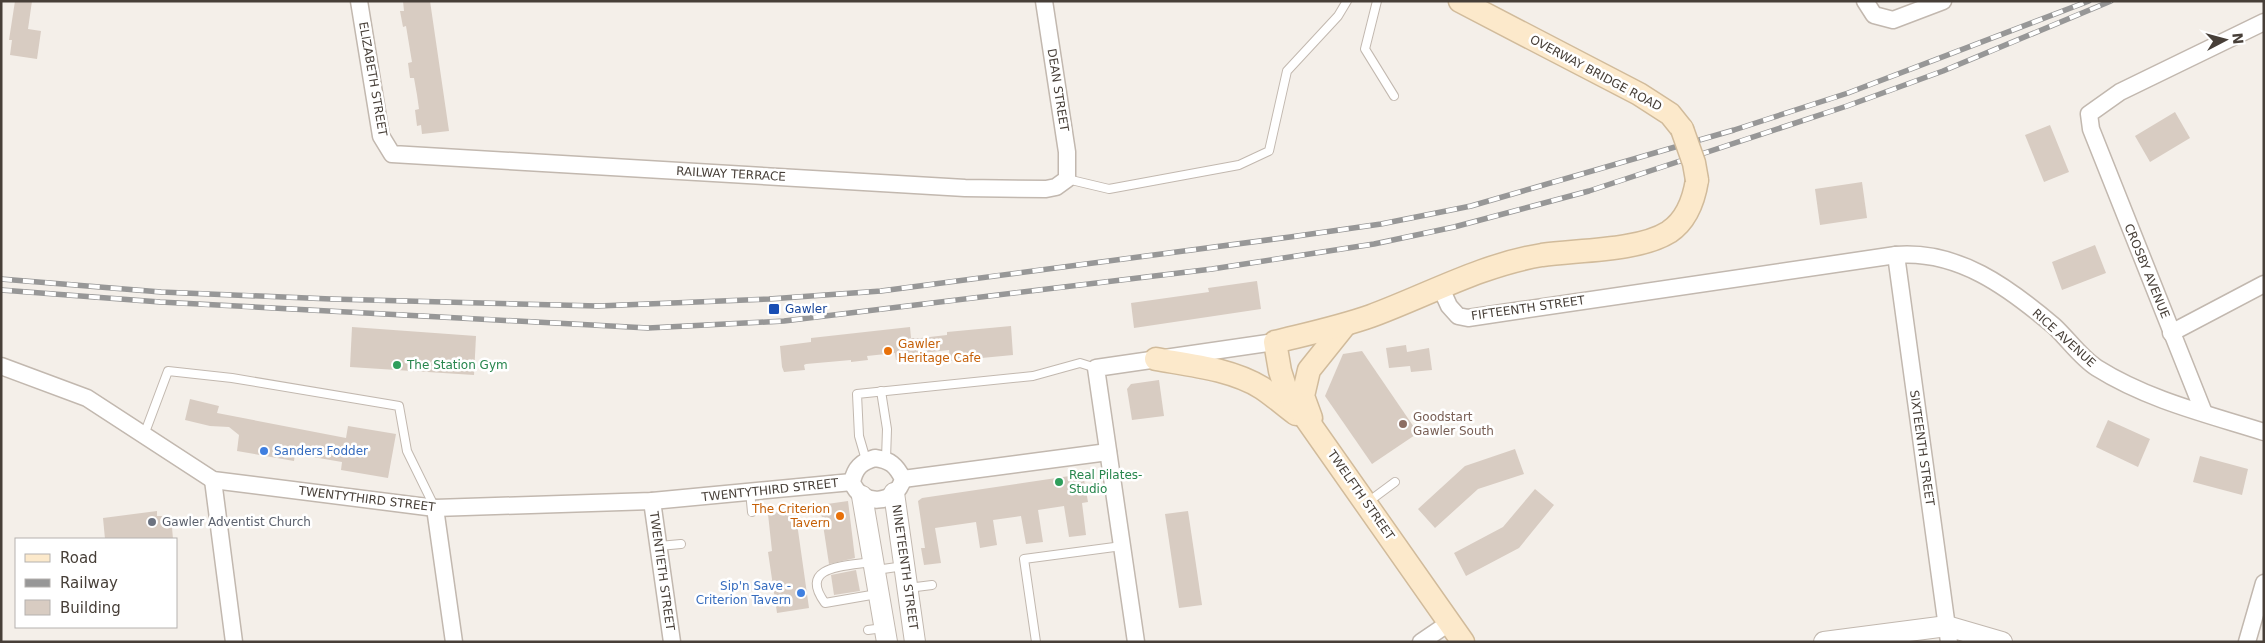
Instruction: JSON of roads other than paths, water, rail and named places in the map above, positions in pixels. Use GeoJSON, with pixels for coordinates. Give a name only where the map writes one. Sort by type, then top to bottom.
{"type":"FeatureCollection","features":[{"type":"Feature","properties":{"kind":"main road","name":"OVERWAY BRIDGE ROAD"},"geometry":{"type":"LineString","coordinates":[[1440,286],[1506,263],[1542,255],[1647,241],[1669,231],[1684,217],[1694,199],[1697,180],[1694,162],[1682,129],[1670,114],[1639,94],[1460,1]]}},
{"type":"Feature","properties":{"kind":"main road"},"geometry":{"type":"LineString","coordinates":[[1275,342],[1344,325],[1440,286]]}},
{"type":"Feature","properties":{"kind":"main road"},"geometry":{"type":"LineString","coordinates":[[1315,428],[1303,396],[1309,370],[1344,325]]}},
{"type":"Feature","properties":{"kind":"main road","name":"TWELFTH STREET"},"geometry":{"type":"LineString","coordinates":[[1275,342],[1286,390],[1315,428],[1463,642]]}},
{"type":"Feature","properties":{"kind":"main road"},"geometry":{"type":"LineString","coordinates":[[1156,359],[1213,369],[1260,387],[1315,428]]}},
{"type":"Feature","properties":{"kind":"street","name":"ELIZABETH STREET"},"geometry":{"type":"LineString","coordinates":[[359,1],[381,136],[392,154]]}},
{"type":"Feature","properties":{"kind":"street","name":"DEAN STREET"},"geometry":{"type":"LineString","coordinates":[[1044,1],[1067,152],[1067,179]]}},
{"type":"Feature","properties":{"kind":"street"},"geometry":{"type":"LineString","coordinates":[[1865,1],[1874,16],[1892,20],[1943,1]]}},
{"type":"Feature","properties":{"kind":"street","name":"CROSBY AVENUE"},"geometry":{"type":"LineString","coordinates":[[2204,413],[2091,129],[2089,114],[2120,92],[2264,22]]}},
{"type":"Feature","properties":{"kind":"street","name":"RAILWAY TERRACE"},"geometry":{"type":"LineString","coordinates":[[392,154],[965,188],[1046,189],[1056,187],[1067,179]]}},
{"type":"Feature","properties":{"kind":"street","name":"RICE AVENUE"},"geometry":{"type":"LineString","coordinates":[[1896,254],[1918,253],[1956,261],[2008,291],[2054,326],[2095,367],[2140,392],[2264,432]]}},
{"type":"Feature","properties":{"kind":"street","name":"FIFTEENTH STREET"},"geometry":{"type":"LineString","coordinates":[[1440,286],[1449,306],[1458,316],[1468,318],[1896,254]]}},
{"type":"Feature","properties":{"kind":"street","name":"SIXTEENTH STREET"},"geometry":{"type":"LineString","coordinates":[[1896,254],[1948,634]]}},
{"type":"Feature","properties":{"kind":"street"},"geometry":{"type":"LineString","coordinates":[[2171,333],[2264,284]]}},
{"type":"Feature","properties":{"kind":"street"},"geometry":{"type":"LineString","coordinates":[[1136,642],[1096,368],[1275,342]]}},
{"type":"Feature","properties":{"kind":"street","name":"TWENTYTHIRD STREET"},"geometry":{"type":"LineString","coordinates":[[1,366],[87,398],[213,480],[435,508],[652,501],[750,492],[857,489]]}},
{"type":"Feature","properties":{"kind":"street"},"geometry":{"type":"LineString","coordinates":[[857,489],[871,500],[880,500],[898,486],[1108,452]]}},
{"type":"Feature","properties":{"kind":"street"},"geometry":{"type":"LineString","coordinates":[[880,633],[880,594],[857,489],[857,468],[866,460],[875,458],[886,459],[898,468],[898,486]]}},
{"type":"Feature","properties":{"kind":"street"},"geometry":{"type":"LineString","coordinates":[[213,480],[234,642]]}},
{"type":"Feature","properties":{"kind":"street","name":"NINETEENTH STREET"},"geometry":{"type":"LineString","coordinates":[[898,486],[905,566],[915,642]]}},
{"type":"Feature","properties":{"kind":"street","name":"TWENTIETH STREET"},"geometry":{"type":"LineString","coordinates":[[652,501],[672,642]]}},
{"type":"Feature","properties":{"kind":"street"},"geometry":{"type":"LineString","coordinates":[[435,508],[454,642]]}},
{"type":"Feature","properties":{"kind":"street"},"geometry":{"type":"LineString","coordinates":[[2247,642],[2264,584]]}},
{"type":"Feature","properties":{"kind":"street"},"geometry":{"type":"LineString","coordinates":[[1421,642],[1450,623]]}},
{"type":"Feature","properties":{"kind":"street"},"geometry":{"type":"LineString","coordinates":[[1824,642],[1948,634],[2002,642]]}},
{"type":"Feature","properties":{"kind":"lane"},"geometry":{"type":"LineString","coordinates":[[1067,179],[1109,189],[1239,165],[1269,151],[1287,71],[1338,16],[1347,1]]}},
{"type":"Feature","properties":{"kind":"lane"},"geometry":{"type":"LineString","coordinates":[[1377,1],[1365,49],[1394,96]]}},
{"type":"Feature","properties":{"kind":"lane"},"geometry":{"type":"LineString","coordinates":[[866,460],[859,436],[857,394],[1043,375],[1080,364],[1096,368]]}},
{"type":"Feature","properties":{"kind":"lane"},"geometry":{"type":"LineString","coordinates":[[144,435],[168,371],[232,378],[398,406],[407,451],[435,508]]}},
{"type":"Feature","properties":{"kind":"lane"},"geometry":{"type":"LineString","coordinates":[[881,391],[887,429],[886,459]]}},
{"type":"Feature","properties":{"kind":"lane"},"geometry":{"type":"LineString","coordinates":[[1366,503],[1395,482]]}},
{"type":"Feature","properties":{"kind":"lane"},"geometry":{"type":"LineString","coordinates":[[750,492],[752,512]]}},
{"type":"Feature","properties":{"kind":"lane"},"geometry":{"type":"LineString","coordinates":[[659,546],[681,544]]}},
{"type":"Feature","properties":{"kind":"lane"},"geometry":{"type":"LineString","coordinates":[[1036,642],[1024,559],[1122,546]]}},
{"type":"Feature","properties":{"kind":"lane"},"geometry":{"type":"LineString","coordinates":[[880,594],[826,603],[819,594],[816,580],[820,574],[829,569],[905,566]]}},
{"type":"Feature","properties":{"kind":"lane"},"geometry":{"type":"LineString","coordinates":[[908,588],[932,585]]}},
{"type":"Feature","properties":{"kind":"railway"},"geometry":{"type":"LineString","coordinates":[[1,279],[161,292],[331,299],[598,306],[769,299],[881,291],[1290,237],[1381,224],[1471,206],[1734,130],[1848,93],[2089,1]]}},
{"type":"Feature","properties":{"kind":"railway"},"geometry":{"type":"LineString","coordinates":[[1,290],[160,302],[648,328],[784,321],[1212,269],[1374,244],[1454,227],[1589,191],[1847,106],[1943,71],[2111,1]]}},
{"type":"Feature","properties":{"kind":"place","name":"Gawler"},"geometry":{"type":"Point","coordinates":[774,309]}},
{"type":"Feature","properties":{"kind":"place","name":"Gawler Heritage Cafe"},"geometry":{"type":"Point","coordinates":[888,351]}},
{"type":"Feature","properties":{"kind":"place","name":"The Station Gym"},"geometry":{"type":"Point","coordinates":[397,365]}},
{"type":"Feature","properties":{"kind":"place","name":"Goodstart Gawler South"},"geometry":{"type":"Point","coordinates":[1403,424]}},
{"type":"Feature","properties":{"kind":"place","name":"Sanders Fodder"},"geometry":{"type":"Point","coordinates":[264,451]}},
{"type":"Feature","properties":{"kind":"place","name":"Real Pilates- Studio"},"geometry":{"type":"Point","coordinates":[1059,482]}},
{"type":"Feature","properties":{"kind":"place","name":"The Criterion Tavern"},"geometry":{"type":"Point","coordinates":[840,516]}},
{"type":"Feature","properties":{"kind":"place","name":"Gawler Adventist Church"},"geometry":{"type":"Point","coordinates":[152,522]}},
{"type":"Feature","properties":{"kind":"place","name":"Sip'n Save - Criterion Tavern"},"geometry":{"type":"Point","coordinates":[801,593]}}]}
